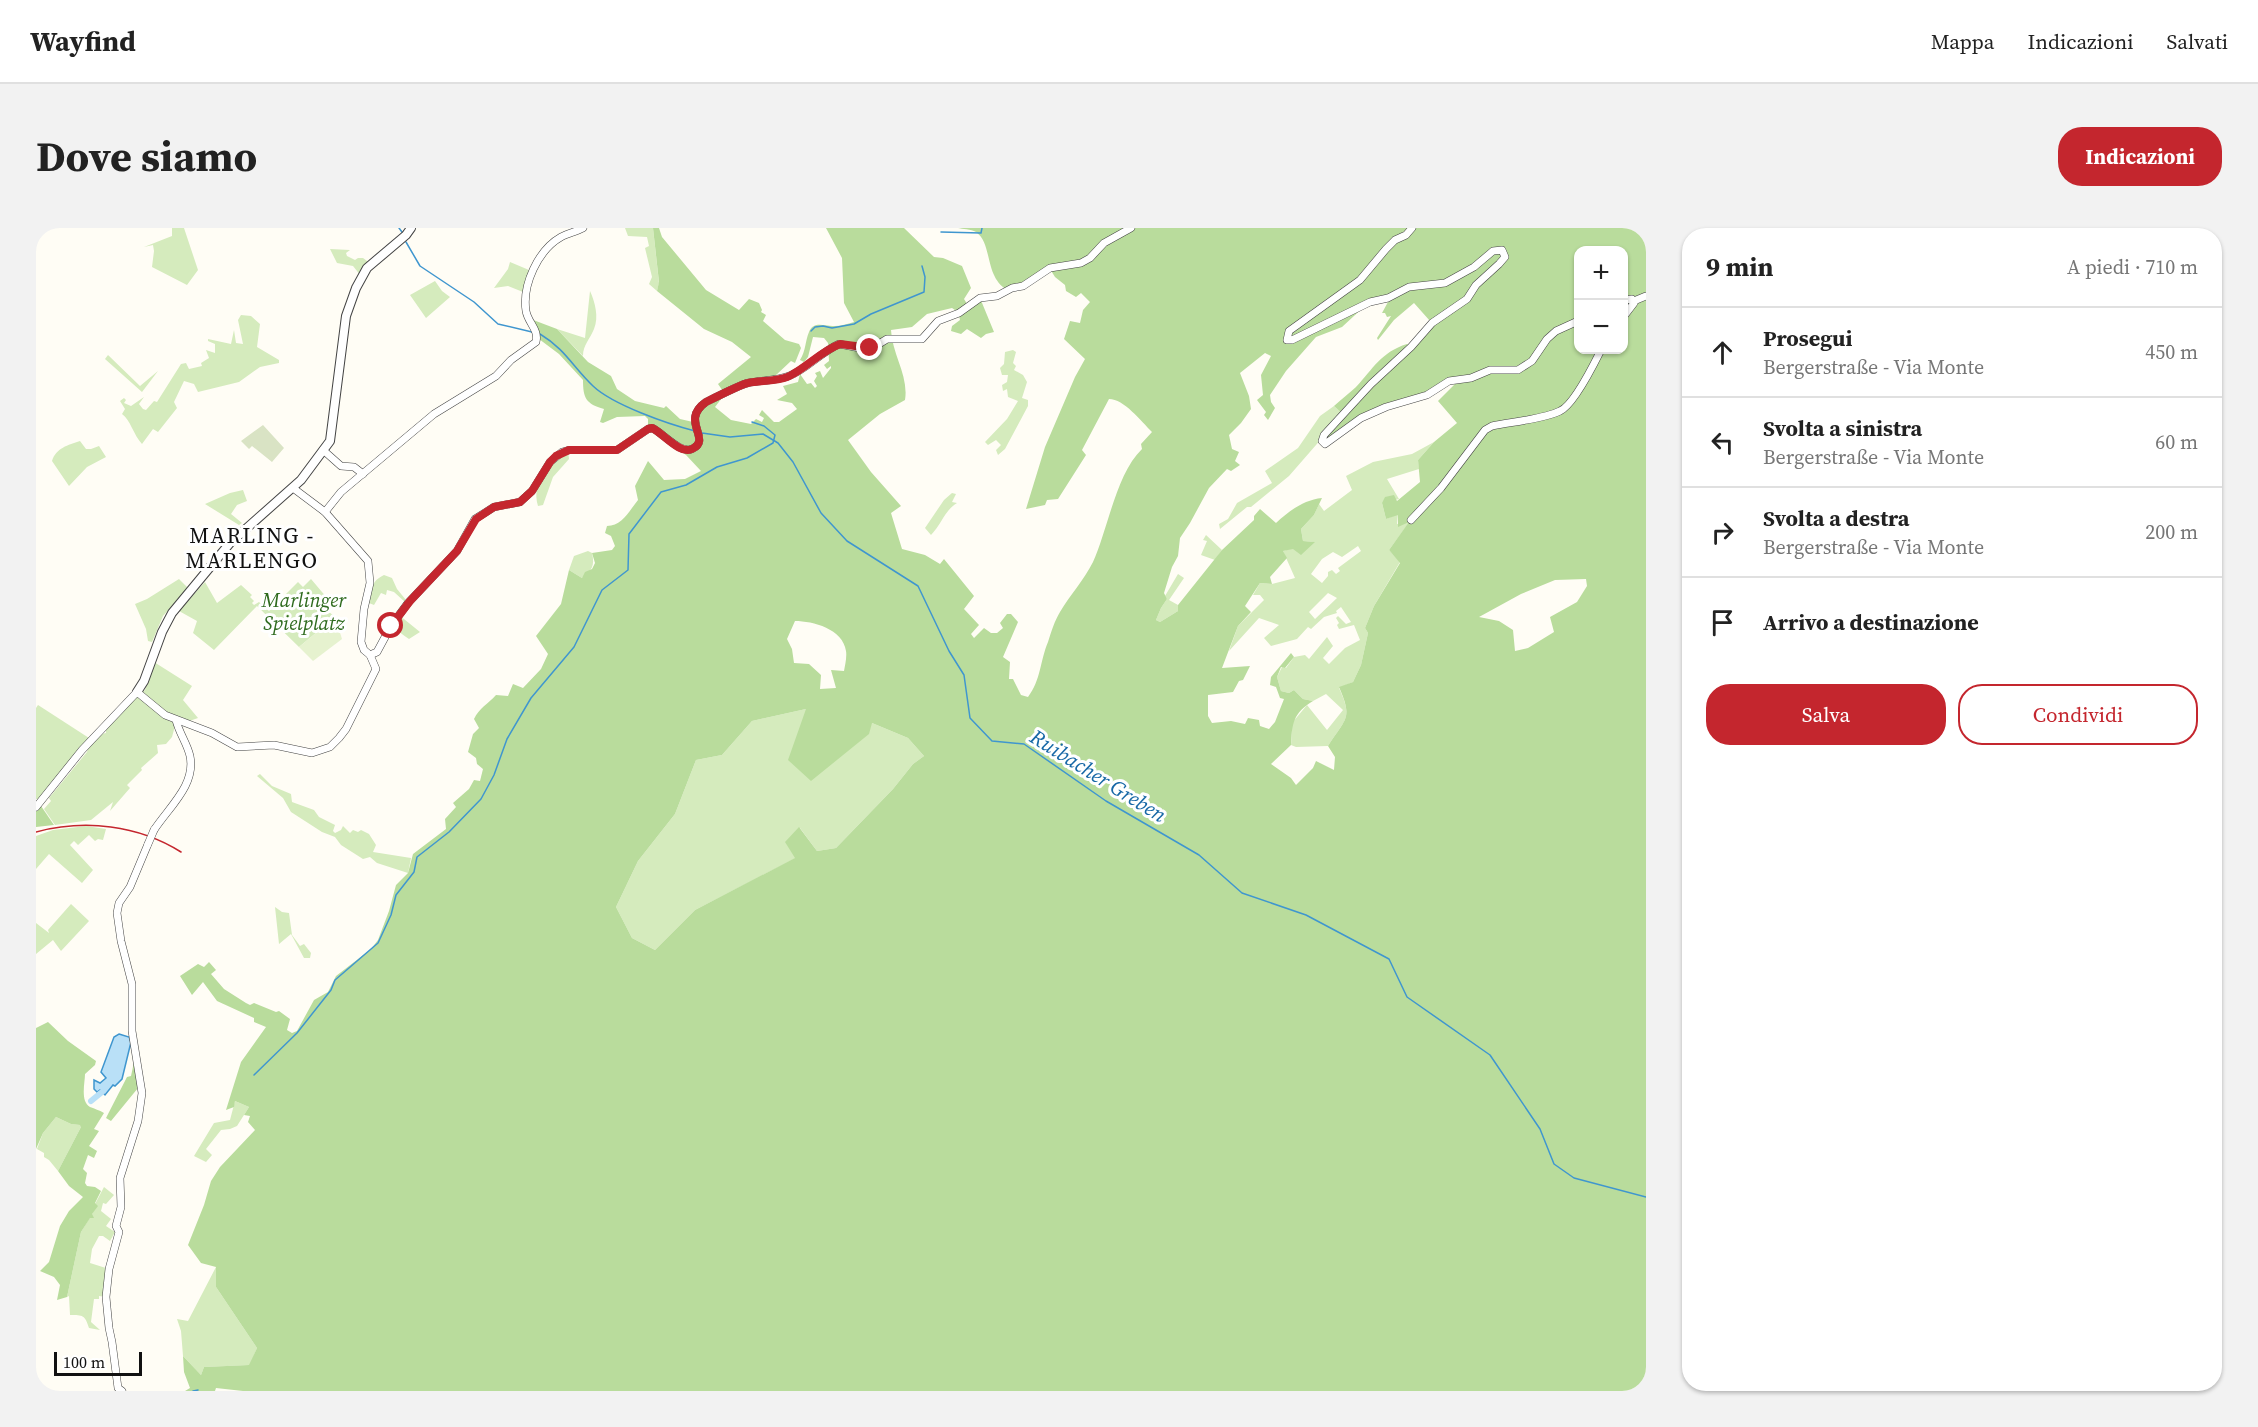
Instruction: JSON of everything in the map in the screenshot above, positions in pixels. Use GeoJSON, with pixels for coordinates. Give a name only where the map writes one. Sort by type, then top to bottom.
{"type":"FeatureCollection","features":[{"type":"Feature","properties":{"kind":"street"},"geometry":{"type":"LineString","coordinates":[[36,807],[82,750],[137,692],[144,681],[162,632],[172,613],[230,543],[293,488],[330,441],[346,316],[356,288],[367,268],[406,235],[411,228]]}},
{"type":"Feature","properties":{"kind":"street"},"geometry":{"type":"LineString","coordinates":[[326,512],[341,492],[434,414],[496,376],[516,355],[536,342],[537,333],[526,311],[528,284],[534,265],[561,237],[583,228]]}},
{"type":"Feature","properties":{"kind":"street"},"geometry":{"type":"LineString","coordinates":[[370,655],[377,652],[391,626],[408,603],[457,551],[476,519],[494,507],[520,502],[532,491],[550,462],[562,452],[617,450],[652,428],[680,447],[692,449],[700,439],[694,422],[695,414],[706,402],[738,386],[790,376],[840,344],[865,349],[874,347],[887,339],[922,339],[938,321],[959,314],[980,298],[997,296],[1012,288],[1023,286],[1050,268],[1081,264],[1104,243],[1131,228]]}},
{"type":"Feature","properties":{"kind":"street"},"geometry":{"type":"LineString","coordinates":[[1412,228],[1406,235],[1395,240],[1360,280],[1289,331],[1287,340],[1292,340],[1370,302],[1388,298],[1409,288],[1444,283],[1464,273],[1493,251],[1502,250],[1505,257],[1476,285],[1467,299],[1432,323],[1411,347],[1362,393],[1323,435],[1322,441],[1325,444],[1361,418],[1427,394],[1449,381],[1471,378],[1490,370],[1518,370],[1532,361],[1547,339],[1556,331],[1574,323]]}},
{"type":"Feature","properties":{"kind":"street"},"geometry":{"type":"LineString","coordinates":[[1634,301],[1646,296]]}},
{"type":"Feature","properties":{"kind":"street"},"geometry":{"type":"LineString","coordinates":[[1628,298],[1634,301]]}},
{"type":"Feature","properties":{"kind":"street"},"geometry":{"type":"LineString","coordinates":[[1628,311],[1634,301]]}},
{"type":"Feature","properties":{"kind":"street"},"geometry":{"type":"LineString","coordinates":[[1410,520],[1441,488],[1485,430],[1492,426],[1565,409],[1599,354]]}},
{"type":"Feature","properties":{"kind":"street"},"geometry":{"type":"LineString","coordinates":[[324,450],[341,466],[354,467],[363,474]]}},
{"type":"Feature","properties":{"kind":"street"},"geometry":{"type":"LineString","coordinates":[[137,692],[154,707],[176,720],[212,733],[237,747],[274,745],[312,753],[330,747],[346,729],[376,669],[361,642],[364,609],[370,583],[368,561],[326,512],[293,488]]}},
{"type":"Feature","properties":{"kind":"street"},"geometry":{"type":"LineString","coordinates":[[122,1391],[118,1388],[112,1341],[108,1328],[106,1298],[109,1269],[119,1232],[116,1226],[121,1207],[120,1178],[138,1121],[142,1089],[132,1031],[132,984],[121,941],[117,913],[119,903],[130,887],[154,830],[186,786],[191,774],[190,755],[176,720]]}},
{"type":"Feature","properties":{"kind":"green space"},"geometry":{"type":"Polygon","coordinates":[[[172,228],[184,228],[198,270],[187,285],[152,267],[153,245],[144,247],[172,236],[172,228]]]}},
{"type":"Feature","properties":{"kind":"green space"},"geometry":{"type":"Polygon","coordinates":[[[625,228],[653,228],[659,283],[657,291],[649,284],[652,277],[645,248],[649,246],[647,237],[628,236],[625,228]]]}},
{"type":"Feature","properties":{"kind":"green space"},"geometry":{"type":"Polygon","coordinates":[[[653,228],[659,228],[662,237],[706,290],[739,310],[749,299],[759,303],[761,312],[766,315],[763,321],[785,340],[799,344],[801,348],[795,363],[791,361],[775,376],[745,383],[725,394],[718,384],[751,357],[732,342],[704,329],[657,291],[659,282],[653,228]]]}},
{"type":"Feature","properties":{"kind":"green space"},"geometry":{"type":"Polygon","coordinates":[[[826,228],[904,228],[934,257],[943,258],[962,266],[971,288],[964,299],[969,307],[980,298],[994,332],[981,338],[967,329],[961,334],[951,331],[952,326],[960,320],[958,312],[952,308],[927,314],[912,327],[891,330],[905,382],[905,400],[880,414],[848,440],[871,472],[901,506],[891,513],[902,549],[925,555],[940,564],[944,559],[974,596],[964,609],[979,625],[971,634],[974,638],[984,628],[991,633],[997,633],[1003,628],[1000,623],[1007,614],[1011,614],[1018,622],[1003,657],[1010,662],[1009,679],[1013,679],[1021,695],[1028,697],[1038,677],[1056,619],[1093,562],[1125,473],[1142,449],[1141,444],[1152,432],[1126,407],[1109,399],[1082,450],[1086,455],[1058,499],[1047,500],[1045,505],[1026,509],[1045,447],[1085,359],[1064,339],[1070,321],[1080,323],[1083,310],[1090,302],[1081,293],[1076,297],[1066,291],[1065,285],[1055,277],[1050,269],[1007,290],[995,277],[981,237],[974,231],[958,228],[1646,228],[1646,1391],[243,1391],[216,1388],[215,1391],[185,1391],[190,1388],[184,1372],[183,1356],[201,1375],[204,1367],[249,1365],[257,1348],[216,1287],[216,1267],[201,1263],[188,1245],[211,1181],[220,1167],[255,1130],[248,1122],[250,1116],[244,1115],[249,1107],[235,1101],[234,1107],[226,1110],[241,1062],[266,1027],[254,1022],[254,1018],[217,1001],[203,982],[192,995],[180,976],[198,964],[204,967],[209,962],[216,970],[211,974],[224,989],[250,1005],[254,1003],[276,1012],[279,1011],[290,1019],[287,1030],[292,1033],[297,1031],[314,1000],[328,992],[336,976],[371,949],[378,940],[396,885],[408,873],[413,854],[446,829],[445,819],[456,807],[453,803],[469,789],[474,780],[480,781],[483,769],[477,764],[476,758],[468,752],[473,734],[479,728],[474,719],[496,695],[508,696],[513,684],[523,688],[541,669],[548,654],[536,636],[561,604],[569,570],[582,578],[595,563],[592,553],[612,550],[615,546],[611,536],[605,533],[607,526],[621,521],[638,500],[635,486],[648,461],[664,480],[685,479],[701,471],[686,455],[648,429],[648,419],[645,416],[617,417],[603,423],[600,422],[604,409],[589,402],[585,396],[583,380],[559,354],[539,339],[540,334],[528,318],[557,329],[588,362],[611,376],[617,389],[635,401],[664,408],[666,406],[680,419],[693,422],[706,402],[725,394],[715,407],[731,420],[751,424],[756,419],[762,422],[764,418],[759,415],[762,410],[774,422],[779,422],[797,409],[792,403],[777,400],[787,394],[783,386],[798,382],[800,374],[807,384],[811,383],[815,388],[817,386],[814,381],[817,376],[815,373],[820,371],[823,378],[831,368],[831,366],[827,369],[824,365],[829,361],[828,343],[824,338],[813,337],[808,357],[804,362],[800,360],[811,328],[854,322],[844,303],[842,258],[826,228]],[[1388,302],[1367,304],[1342,327],[1316,337],[1286,371],[1270,395],[1275,408],[1268,420],[1264,415],[1266,412],[1257,400],[1263,395],[1261,375],[1271,356],[1265,353],[1240,373],[1249,396],[1251,409],[1229,435],[1232,449],[1239,452],[1235,461],[1240,465],[1231,471],[1227,469],[1209,488],[1180,538],[1178,556],[1164,593],[1167,599],[1156,620],[1160,622],[1178,611],[1178,605],[1222,550],[1254,520],[1254,516],[1260,509],[1276,523],[1298,506],[1322,498],[1314,515],[1301,529],[1303,541],[1315,542],[1301,555],[1293,549],[1283,551],[1287,558],[1270,577],[1272,584],[1260,583],[1245,606],[1251,612],[1238,626],[1222,668],[1250,666],[1243,680],[1239,681],[1233,692],[1208,695],[1208,716],[1212,723],[1231,721],[1245,724],[1248,718],[1259,720],[1260,726],[1269,729],[1275,722],[1284,699],[1280,698],[1276,687],[1270,685],[1271,677],[1291,653],[1294,657],[1285,668],[1281,667],[1277,677],[1281,691],[1289,693],[1294,690],[1303,699],[1313,701],[1301,710],[1295,720],[1291,745],[1271,764],[1291,778],[1296,785],[1313,768],[1316,761],[1334,770],[1335,757],[1328,746],[1343,723],[1346,712],[1339,687],[1353,682],[1361,665],[1368,633],[1365,628],[1374,606],[1400,563],[1389,550],[1409,522],[1398,527],[1398,515],[1386,519],[1382,503],[1385,497],[1394,495],[1397,501],[1420,482],[1418,460],[1434,442],[1457,423],[1438,401],[1455,384],[1453,379],[1432,391],[1386,405],[1327,440],[1325,438],[1345,416],[1334,406],[1356,387],[1384,356],[1398,347],[1407,344],[1411,346],[1430,321],[1414,303],[1394,320],[1378,340],[1377,338],[1391,316],[1387,317],[1385,313],[1382,313],[1388,302]],[[1586,579],[1555,580],[1521,594],[1479,617],[1499,621],[1513,630],[1515,651],[1528,648],[1554,632],[1550,617],[1577,602],[1587,586],[1586,579]],[[795,621],[787,639],[792,649],[794,663],[809,664],[821,675],[820,689],[836,688],[831,670],[844,671],[846,656],[844,643],[839,637],[818,625],[795,621]],[[806,709],[752,721],[722,755],[696,760],[675,814],[638,861],[616,907],[632,938],[655,950],[695,910],[795,858],[785,842],[799,827],[817,851],[836,848],[893,789],[913,764],[924,756],[908,738],[872,723],[869,734],[811,781],[788,760],[806,709]]]}},
{"type":"Feature","properties":{"kind":"green space"},"geometry":{"type":"Polygon","coordinates":[[[330,249],[350,250],[346,253],[347,256],[355,260],[363,258],[371,264],[361,276],[353,266],[337,263],[330,249]]]}},
{"type":"Feature","properties":{"kind":"green space"},"geometry":{"type":"Polygon","coordinates":[[[510,262],[529,270],[523,292],[508,286],[494,288],[508,269],[510,262]]]}},
{"type":"Feature","properties":{"kind":"green space"},"geometry":{"type":"Polygon","coordinates":[[[435,281],[450,297],[426,318],[410,295],[435,281]]]}},
{"type":"Feature","properties":{"kind":"green space"},"geometry":{"type":"Polygon","coordinates":[[[590,291],[595,305],[596,320],[583,356],[557,329],[585,338],[590,291]]]}},
{"type":"Feature","properties":{"kind":"green space"},"geometry":{"type":"Polygon","coordinates":[[[241,315],[251,316],[260,324],[257,347],[279,360],[279,363],[260,367],[239,382],[198,392],[194,384],[184,381],[174,402],[177,408],[158,432],[153,429],[142,444],[122,414],[125,409],[120,401],[124,398],[126,400],[124,403],[131,406],[144,397],[139,404],[146,410],[154,401],[157,402],[181,364],[186,363],[189,369],[202,366],[201,363],[209,358],[206,350],[215,353],[215,344],[208,339],[231,344],[234,330],[236,343],[243,344],[238,320],[241,315]]]}},
{"type":"Feature","properties":{"kind":"green space"},"geometry":{"type":"Polygon","coordinates":[[[1013,350],[1016,352],[1014,370],[1023,375],[1027,382],[1022,398],[1028,400],[1028,406],[1005,449],[998,455],[996,450],[1001,445],[996,440],[988,445],[985,442],[1007,419],[1018,401],[1008,397],[1007,389],[1003,391],[1002,385],[1007,382],[1008,375],[1002,375],[1000,368],[1004,364],[1005,352],[1013,350]]]}},
{"type":"Feature","properties":{"kind":"green space"},"geometry":{"type":"Polygon","coordinates":[[[108,355],[140,386],[158,371],[142,392],[105,359],[108,355]]]}},
{"type":"Feature","properties":{"kind":"green space"},"geometry":{"type":"Polygon","coordinates":[[[1334,406],[1343,414],[1289,476],[1220,529],[1219,524],[1228,519],[1237,503],[1272,483],[1265,471],[1298,448],[1320,416],[1334,406]]]}},
{"type":"Feature","properties":{"kind":"green space"},"geometry":{"type":"Polygon","coordinates":[[[263,425],[284,448],[272,462],[252,446],[249,449],[241,441],[263,425]]]}},
{"type":"Feature","properties":{"kind":"green space"},"geometry":{"type":"Polygon","coordinates":[[[80,441],[86,449],[99,446],[106,457],[87,467],[69,486],[52,461],[59,450],[80,441]]]}},
{"type":"Feature","properties":{"kind":"green space"},"geometry":{"type":"Polygon","coordinates":[[[1434,442],[1418,460],[1419,469],[1387,479],[1399,499],[1382,503],[1386,519],[1398,514],[1397,524],[1411,520],[1389,550],[1400,562],[1374,606],[1365,628],[1368,633],[1361,665],[1353,682],[1339,688],[1346,706],[1343,724],[1328,746],[1296,747],[1291,745],[1292,723],[1307,705],[1327,730],[1343,710],[1326,694],[1313,701],[1303,699],[1294,690],[1289,693],[1281,691],[1277,677],[1282,667],[1286,668],[1294,657],[1305,655],[1309,659],[1327,637],[1333,646],[1323,658],[1329,664],[1345,648],[1360,640],[1354,625],[1339,629],[1336,618],[1338,616],[1346,624],[1351,622],[1341,607],[1336,611],[1337,613],[1324,617],[1311,629],[1308,627],[1297,639],[1271,646],[1264,638],[1279,625],[1259,618],[1229,651],[1238,626],[1264,600],[1260,595],[1253,595],[1260,583],[1272,584],[1295,578],[1283,551],[1314,542],[1303,541],[1301,529],[1314,515],[1319,504],[1324,511],[1352,490],[1346,476],[1373,462],[1412,454],[1434,442]],[[1358,546],[1342,557],[1333,552],[1322,559],[1311,574],[1322,583],[1328,576],[1328,572],[1332,570],[1336,574],[1340,571],[1338,568],[1361,551],[1358,546]],[[1328,593],[1309,612],[1315,619],[1337,598],[1328,593]]]}},
{"type":"Feature","properties":{"kind":"green space"},"geometry":{"type":"Polygon","coordinates":[[[568,450],[569,459],[553,477],[543,505],[538,506],[536,497],[539,481],[548,467],[568,450]]]}},
{"type":"Feature","properties":{"kind":"green space"},"geometry":{"type":"Polygon","coordinates":[[[243,490],[247,501],[237,505],[231,514],[242,523],[239,525],[205,504],[230,493],[243,490]]]}},
{"type":"Feature","properties":{"kind":"green space"},"geometry":{"type":"Polygon","coordinates":[[[952,493],[956,494],[952,502],[957,503],[931,535],[925,528],[944,500],[952,493]]]}},
{"type":"Feature","properties":{"kind":"green space"},"geometry":{"type":"Polygon","coordinates":[[[1206,535],[1222,550],[1215,560],[1201,555],[1207,541],[1203,540],[1206,535]]]}},
{"type":"Feature","properties":{"kind":"green space"},"geometry":{"type":"Polygon","coordinates":[[[588,551],[592,553],[593,565],[582,578],[569,570],[574,556],[588,551]]]}},
{"type":"Feature","properties":{"kind":"green space"},"geometry":{"type":"Polygon","coordinates":[[[1178,574],[1184,578],[1169,600],[1178,605],[1178,611],[1160,622],[1156,620],[1167,599],[1165,596],[1178,574]]]}},
{"type":"Feature","properties":{"kind":"green space"},"geometry":{"type":"Polygon","coordinates":[[[384,575],[392,578],[406,600],[405,602],[394,592],[387,590],[386,595],[381,593],[374,605],[369,603],[374,583],[384,575]]]}},
{"type":"Feature","properties":{"kind":"green space"},"geometry":{"type":"Polygon","coordinates":[[[179,579],[188,588],[163,616],[152,642],[148,641],[146,629],[135,604],[179,579]]]}},
{"type":"Feature","properties":{"kind":"green space","name":"Marlinger Spielplatz"},"geometry":{"type":"Polygon","coordinates":[[[311,579],[333,605],[328,611],[335,617],[299,647],[257,606],[214,650],[193,633],[197,621],[179,611],[205,582],[217,603],[241,585],[252,595],[250,597],[254,605],[259,602],[269,611],[298,582],[303,587],[311,579]]]}},
{"type":"Feature","properties":{"kind":"green space"},"geometry":{"type":"Polygon","coordinates":[[[399,615],[420,632],[409,639],[391,626],[399,615]]]}},
{"type":"Feature","properties":{"kind":"green space"},"geometry":{"type":"Polygon","coordinates":[[[335,617],[342,639],[313,661],[299,647],[335,617]]]}},
{"type":"Feature","properties":{"kind":"green space"},"geometry":{"type":"Polygon","coordinates":[[[154,662],[192,686],[183,700],[198,718],[175,726],[172,737],[166,744],[157,745],[158,753],[141,768],[142,770],[127,785],[130,788],[110,811],[113,802],[91,820],[55,825],[44,809],[51,801],[49,798],[92,743],[100,735],[106,733],[118,713],[145,690],[154,662]]]}},
{"type":"Feature","properties":{"kind":"green space"},"geometry":{"type":"Polygon","coordinates":[[[38,705],[89,738],[39,799],[36,799],[36,708],[38,705]]]}},
{"type":"Feature","properties":{"kind":"green space"},"geometry":{"type":"Polygon","coordinates":[[[806,709],[872,723],[908,738],[924,756],[913,764],[893,789],[836,848],[817,851],[800,828],[796,858],[695,910],[655,950],[632,938],[616,907],[638,861],[675,814],[696,760],[722,755],[752,721],[806,709]]]}},
{"type":"Feature","properties":{"kind":"green space"},"geometry":{"type":"Polygon","coordinates":[[[260,774],[272,786],[291,794],[292,802],[314,810],[319,817],[335,825],[333,831],[335,833],[343,826],[350,833],[353,830],[358,832],[361,830],[369,834],[376,845],[373,852],[411,858],[408,873],[377,863],[370,857],[363,859],[341,845],[335,837],[322,832],[291,812],[283,798],[257,776],[260,774]]]}},
{"type":"Feature","properties":{"kind":"green space"},"geometry":{"type":"Polygon","coordinates":[[[41,806],[54,825],[36,827],[36,811],[41,806]]]}},
{"type":"Feature","properties":{"kind":"green space"},"geometry":{"type":"Polygon","coordinates":[[[86,826],[106,829],[103,840],[95,841],[89,835],[78,845],[74,841],[70,845],[93,870],[82,883],[49,854],[36,869],[36,836],[53,830],[86,826]]]}},
{"type":"Feature","properties":{"kind":"green space"},"geometry":{"type":"Polygon","coordinates":[[[71,904],[89,921],[61,951],[53,940],[36,954],[36,923],[49,933],[48,930],[71,904]]]}},
{"type":"Feature","properties":{"kind":"green space"},"geometry":{"type":"Polygon","coordinates":[[[275,907],[282,912],[289,913],[292,935],[300,946],[304,944],[311,953],[310,958],[304,958],[291,934],[279,944],[275,907]]]}},
{"type":"Feature","properties":{"kind":"green space"},"geometry":{"type":"Polygon","coordinates":[[[48,1022],[68,1041],[96,1061],[95,1065],[85,1074],[84,1096],[90,1107],[104,1113],[94,1129],[99,1131],[89,1146],[97,1151],[94,1158],[88,1155],[83,1169],[87,1173],[85,1183],[87,1186],[101,1191],[95,1203],[98,1206],[92,1214],[94,1218],[90,1218],[81,1232],[67,1297],[57,1300],[60,1285],[54,1277],[40,1271],[49,1262],[60,1226],[69,1211],[83,1197],[69,1186],[58,1171],[81,1127],[56,1117],[43,1133],[36,1149],[36,1028],[48,1022]]]}},
{"type":"Feature","properties":{"kind":"green space"},"geometry":{"type":"Polygon","coordinates":[[[134,1062],[138,1088],[111,1121],[106,1118],[127,1077],[131,1076],[134,1062]]]}},
{"type":"Feature","properties":{"kind":"green space"},"geometry":{"type":"Polygon","coordinates":[[[235,1101],[249,1107],[237,1126],[221,1130],[206,1149],[212,1155],[206,1162],[194,1156],[214,1123],[230,1120],[235,1101]]]}},
{"type":"Feature","properties":{"kind":"green space"},"geometry":{"type":"Polygon","coordinates":[[[56,1117],[71,1124],[81,1125],[58,1171],[44,1157],[44,1153],[37,1149],[43,1133],[56,1117]]]}},
{"type":"Feature","properties":{"kind":"green space"},"geometry":{"type":"Polygon","coordinates":[[[104,1187],[114,1195],[106,1204],[103,1203],[101,1211],[111,1219],[106,1226],[115,1232],[110,1241],[99,1236],[92,1249],[90,1263],[109,1269],[106,1297],[99,1296],[99,1299],[94,1299],[91,1322],[100,1330],[89,1328],[83,1317],[70,1315],[69,1296],[67,1297],[81,1232],[104,1187]]]}},
{"type":"Feature","properties":{"kind":"green space"},"geometry":{"type":"Polygon","coordinates":[[[216,1267],[216,1287],[257,1348],[250,1365],[204,1367],[201,1375],[183,1356],[181,1331],[177,1319],[188,1321],[216,1267]]]}},
{"type":"Feature","properties":{"kind":"water"},"geometry":{"type":"Polygon","coordinates":[[[119,1034],[129,1037],[131,1042],[122,1079],[105,1095],[100,1090],[97,1092],[94,1089],[94,1080],[100,1083],[106,1078],[101,1072],[114,1037],[119,1034]]]}},
{"type":"Feature","properties":{"kind":"waterway","name":"Ruibacher Greben"},"geometry":{"type":"LineString","coordinates":[[399,228],[402,232]]}},
{"type":"Feature","properties":{"kind":"waterway"},"geometry":{"type":"LineString","coordinates":[[941,232],[981,233],[982,228]]}},
{"type":"Feature","properties":{"kind":"waterway","name":"Ruibacher Greben"},"geometry":{"type":"LineString","coordinates":[[406,242],[420,266],[474,302],[498,324],[532,332]]}},
{"type":"Feature","properties":{"kind":"waterway"},"geometry":{"type":"LineString","coordinates":[[811,331],[815,327],[832,328],[854,324],[871,314],[924,292],[925,277],[922,266]]}},
{"type":"Feature","properties":{"kind":"waterway","name":"Ruibacher Greben"},"geometry":{"type":"LineString","coordinates":[[540,334],[556,346],[602,393],[641,413],[695,431]]}},
{"type":"Feature","properties":{"kind":"waterway"},"geometry":{"type":"LineString","coordinates":[[254,1075],[297,1033],[331,990],[335,980],[378,943],[391,915],[396,895],[414,872],[417,857],[449,832],[481,799],[494,775],[507,739],[531,698],[574,647],[602,590],[628,570],[629,534],[661,492],[686,485],[717,467],[747,458],[773,443],[775,435],[764,426],[752,422]]}},
{"type":"Feature","properties":{"kind":"waterway","name":"Ruibacher Greben"},"geometry":{"type":"LineString","coordinates":[[702,433],[730,437],[763,434],[778,443],[793,462],[821,513],[847,541],[918,586],[949,651],[964,675],[970,718],[992,741],[1024,744],[1106,801],[1199,855],[1242,893],[1306,915],[1389,959],[1407,997],[1490,1055],[1540,1129],[1554,1164],[1574,1178],[1646,1197]]}},
{"type":"Feature","properties":{"kind":"waterway"},"geometry":{"type":"LineString","coordinates":[[91,1101],[102,1092]]}},
{"type":"Feature","properties":{"kind":"waterway"},"geometry":{"type":"LineString","coordinates":[[193,1391],[198,1390]]}},
{"type":"Feature","properties":{"kind":"railway"},"geometry":{"type":"LineString","coordinates":[[36,832],[73,826],[111,827],[147,836],[181,852]]}},
{"type":"Feature","properties":{"kind":"district","name":"MARLING - MARLENGO"},"geometry":{"type":"Point","coordinates":[252,548]}},
{"type":"Feature","properties":{"kind":"route"},"geometry":{"type":"LineString","coordinates":[[391,626],[410,601],[457,551],[476,519],[494,507],[520,502],[532,491],[550,462],[562,452],[617,450],[652,428],[680,447],[692,449],[700,439],[694,416],[706,402],[738,386],[790,376],[840,344],[870,348]]}}]}
